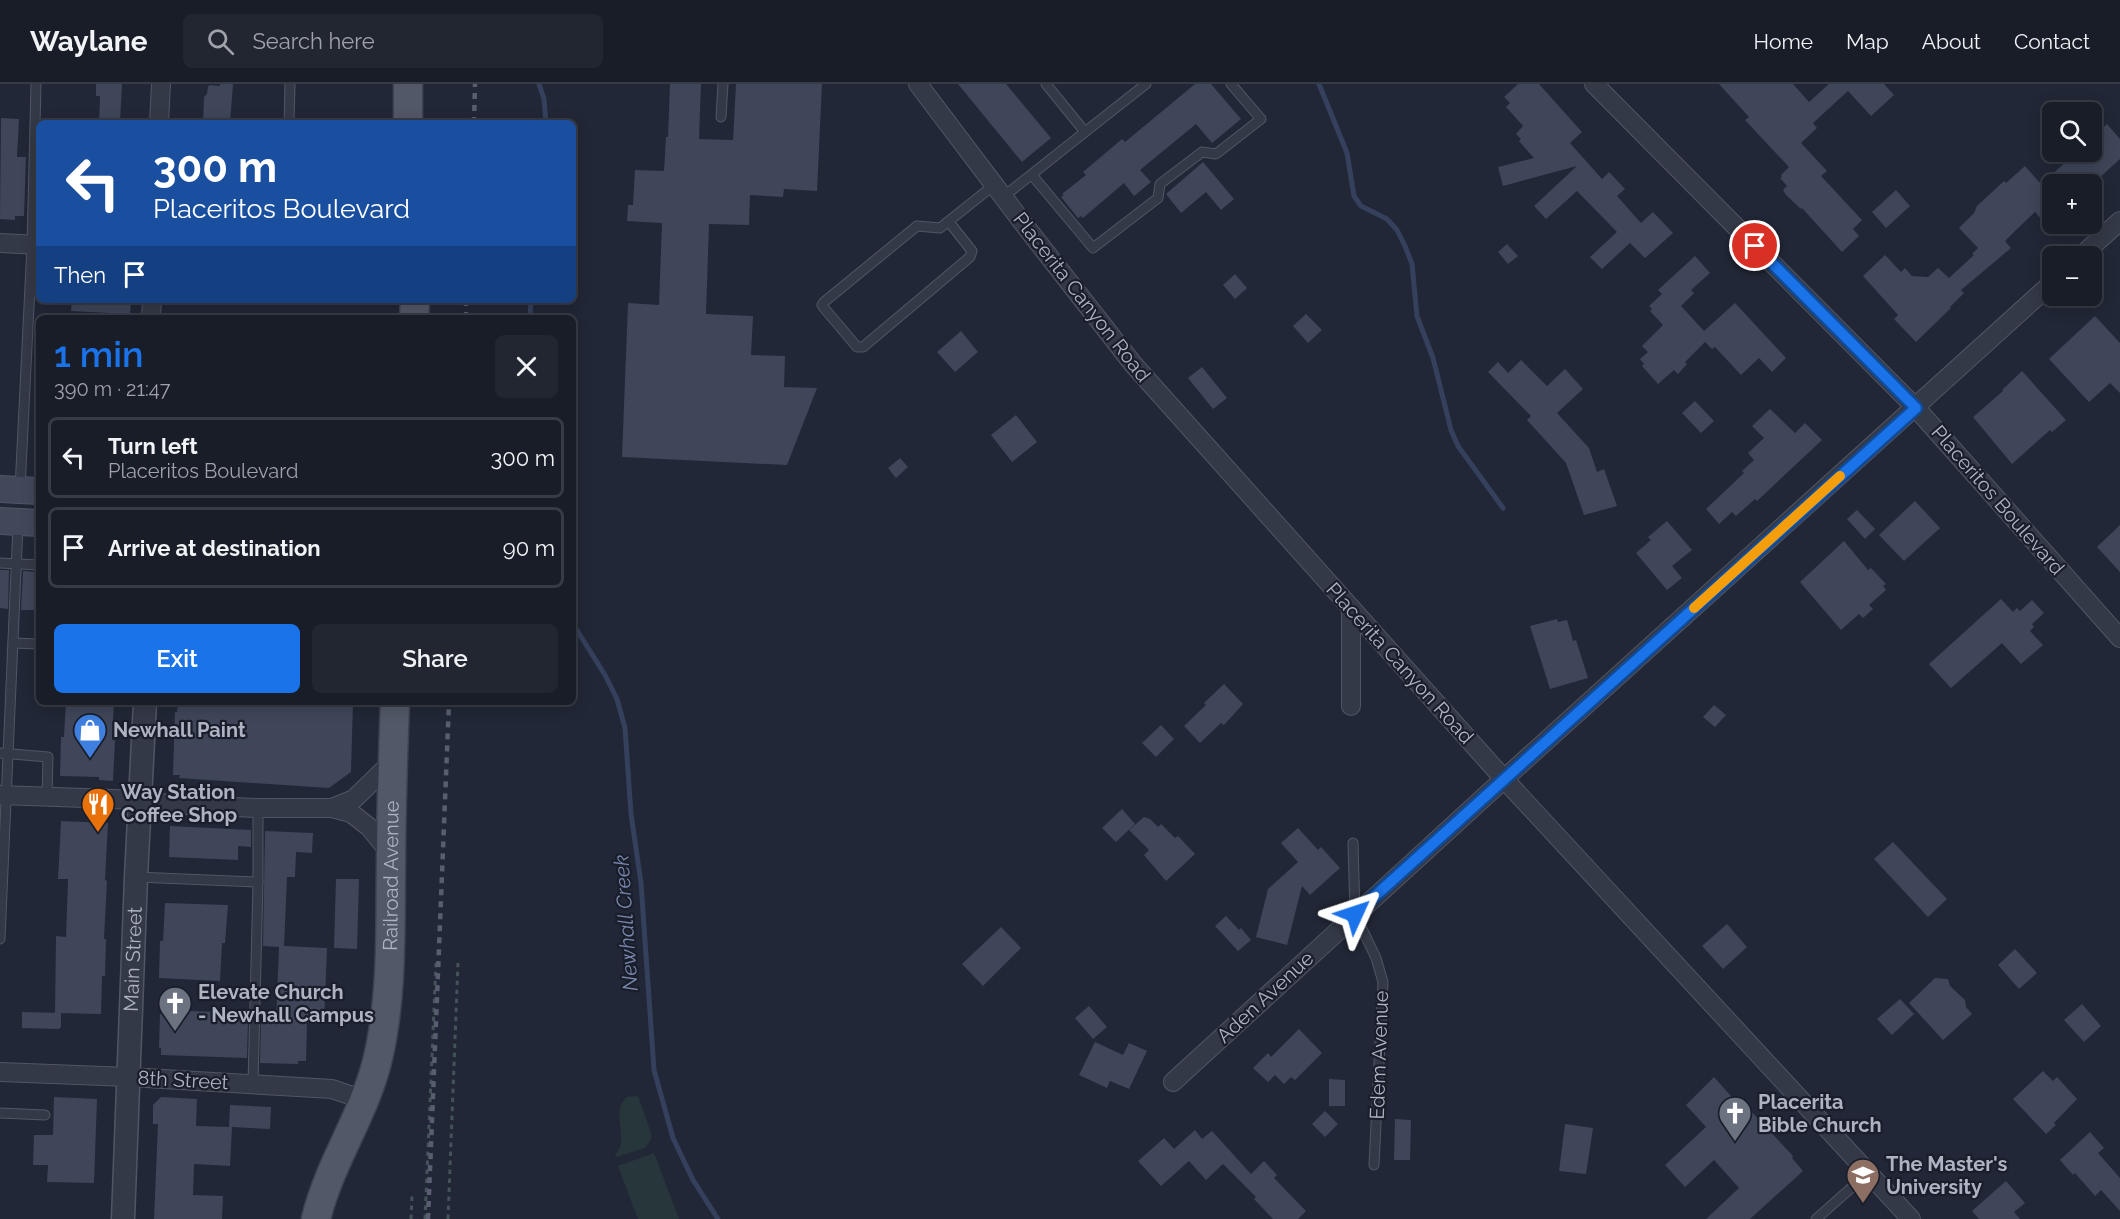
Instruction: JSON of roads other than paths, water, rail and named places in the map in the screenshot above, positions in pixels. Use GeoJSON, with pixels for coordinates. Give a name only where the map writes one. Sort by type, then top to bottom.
{"type":"FeatureCollection","features":[{"type":"Feature","properties":{"kind":"main road"},"geometry":{"type":"LineString","coordinates":[[408,84],[408,120]]}},
{"type":"Feature","properties":{"kind":"main road","name":"Railroad Avenue"},"geometry":{"type":"LineString","coordinates":[[316,1219],[323,1193],[364,1100],[377,1063],[384,1027],[390,943],[395,705]]}},
{"type":"Feature","properties":{"kind":"street"},"geometry":{"type":"LineString","coordinates":[[159,120],[161,84]]}},
{"type":"Feature","properties":{"kind":"street","name":"Placerita Canyon Road"},"geometry":{"type":"LineString","coordinates":[[918,84],[1133,364],[1504,779],[1911,1219]]}},
{"type":"Feature","properties":{"kind":"street","name":"Placeritos Boulevard"},"geometry":{"type":"LineString","coordinates":[[1594,84],[1916,408],[2120,638]]}},
{"type":"Feature","properties":{"kind":"street"},"geometry":{"type":"LineString","coordinates":[[2092,246],[2120,221]]}},
{"type":"Feature","properties":{"kind":"street"},"geometry":{"type":"LineString","coordinates":[[0,243],[36,245]]}},
{"type":"Feature","properties":{"kind":"street","name":"Aden Avenue"},"geometry":{"type":"LineString","coordinates":[[1173,1082],[1355,914],[2042,292]]}},
{"type":"Feature","properties":{"kind":"street"},"geometry":{"type":"LineString","coordinates":[[1351,608],[1351,706]]}},
{"type":"Feature","properties":{"kind":"street","name":"Main Street"},"geometry":{"type":"LineString","coordinates":[[123,1219],[145,705]]}},
{"type":"Feature","properties":{"kind":"street"},"geometry":{"type":"LineString","coordinates":[[332,808],[354,799],[393,761]]}},
{"type":"Feature","properties":{"kind":"street"},"geometry":{"type":"LineString","coordinates":[[3,796],[140,800],[167,804],[258,808],[332,808],[351,813],[369,827],[391,854]]}},
{"type":"Feature","properties":{"kind":"street","name":"8th Street"},"geometry":{"type":"LineString","coordinates":[[0,1072],[332,1089],[364,1100]]}},
{"type":"Feature","properties":{"kind":"lane"},"geometry":{"type":"LineString","coordinates":[[20,490],[36,245],[36,84]]}},
{"type":"Feature","properties":{"kind":"lane"},"geometry":{"type":"LineString","coordinates":[[289,120],[290,84]]}},
{"type":"Feature","properties":{"kind":"lane"},"geometry":{"type":"LineString","coordinates":[[721,117],[723,84]]}},
{"type":"Feature","properties":{"kind":"lane"},"geometry":{"type":"LineString","coordinates":[[1046,84],[1085,132]]}},
{"type":"Feature","properties":{"kind":"lane"},"geometry":{"type":"LineString","coordinates":[[949,222],[972,251],[970,257],[863,347],[857,346],[824,308],[822,305],[824,302],[917,226],[940,228],[949,222],[998,191],[1032,175],[1146,84]]}},
{"type":"Feature","properties":{"kind":"lane"},"geometry":{"type":"LineString","coordinates":[[1032,175],[1093,248],[1158,198],[1160,184],[1202,152],[1216,154],[1261,119],[1231,84]]}},
{"type":"Feature","properties":{"kind":"lane"},"geometry":{"type":"LineString","coordinates":[[0,939],[4,753],[13,643],[19,522]]}},
{"type":"Feature","properties":{"kind":"lane"},"geometry":{"type":"LineString","coordinates":[[0,562],[36,565]]}},
{"type":"Feature","properties":{"kind":"lane"},"geometry":{"type":"LineString","coordinates":[[13,643],[36,644]]}},
{"type":"Feature","properties":{"kind":"lane"},"geometry":{"type":"LineString","coordinates":[[4,753],[48,757],[47,798]]}},
{"type":"Feature","properties":{"kind":"lane"},"geometry":{"type":"LineString","coordinates":[[253,1084],[258,808]]}},
{"type":"Feature","properties":{"kind":"lane","name":"Edem Avenue"},"geometry":{"type":"LineString","coordinates":[[1353,843],[1355,914],[1376,958],[1383,982],[1374,1165]]}},
{"type":"Feature","properties":{"kind":"lane"},"geometry":{"type":"LineString","coordinates":[[136,877],[258,882]]}},
{"type":"Feature","properties":{"kind":"lane"},"geometry":{"type":"LineString","coordinates":[[0,1113],[45,1115]]}},
{"type":"Feature","properties":{"kind":"lane"},"geometry":{"type":"LineString","coordinates":[[1816,1219],[1868,1173]]}},
{"type":"Feature","properties":{"kind":"waterway","name":"Newhall Creek"},"geometry":{"type":"LineString","coordinates":[[539,84],[544,99],[546,120]]}},
{"type":"Feature","properties":{"kind":"waterway"},"geometry":{"type":"LineString","coordinates":[[1319,84],[1347,153],[1354,196],[1361,206],[1387,219],[1397,230],[1412,264],[1417,316],[1433,358],[1451,430],[1458,446],[1503,508]]}},
{"type":"Feature","properties":{"kind":"waterway","name":"Newhall Creek"},"geometry":{"type":"LineString","coordinates":[[530,315],[531,303]]}},
{"type":"Feature","properties":{"kind":"waterway","name":"Newhall Creek"},"geometry":{"type":"LineString","coordinates":[[576,629],[617,699],[625,728],[631,814],[641,883],[654,1070],[673,1138],[693,1180],[718,1219]]}},
{"type":"Feature","properties":{"kind":"railway"},"geometry":{"type":"LineString","coordinates":[[474,120],[475,84]]}},
{"type":"Feature","properties":{"kind":"railway"},"geometry":{"type":"LineString","coordinates":[[466,303],[466,315]]}},
{"type":"Feature","properties":{"kind":"railway"},"geometry":{"type":"LineString","coordinates":[[428,1219],[449,705]]}},
{"type":"Feature","properties":{"kind":"place","name":"Newhall Paint"},"geometry":{"type":"Point","coordinates":[90,759]}},
{"type":"Feature","properties":{"kind":"place","name":"Way Station Coffee Shop"},"geometry":{"type":"Point","coordinates":[98,833]}},
{"type":"Feature","properties":{"kind":"place","name":"Elevate Church - Newhall Campus"},"geometry":{"type":"Point","coordinates":[175,1032]}},
{"type":"Feature","properties":{"kind":"place","name":"Placerita Bible Church"},"geometry":{"type":"Point","coordinates":[1735,1142]}},
{"type":"Feature","properties":{"kind":"place","name":"The Master's University"},"geometry":{"type":"Point","coordinates":[1863,1204]}}]}
